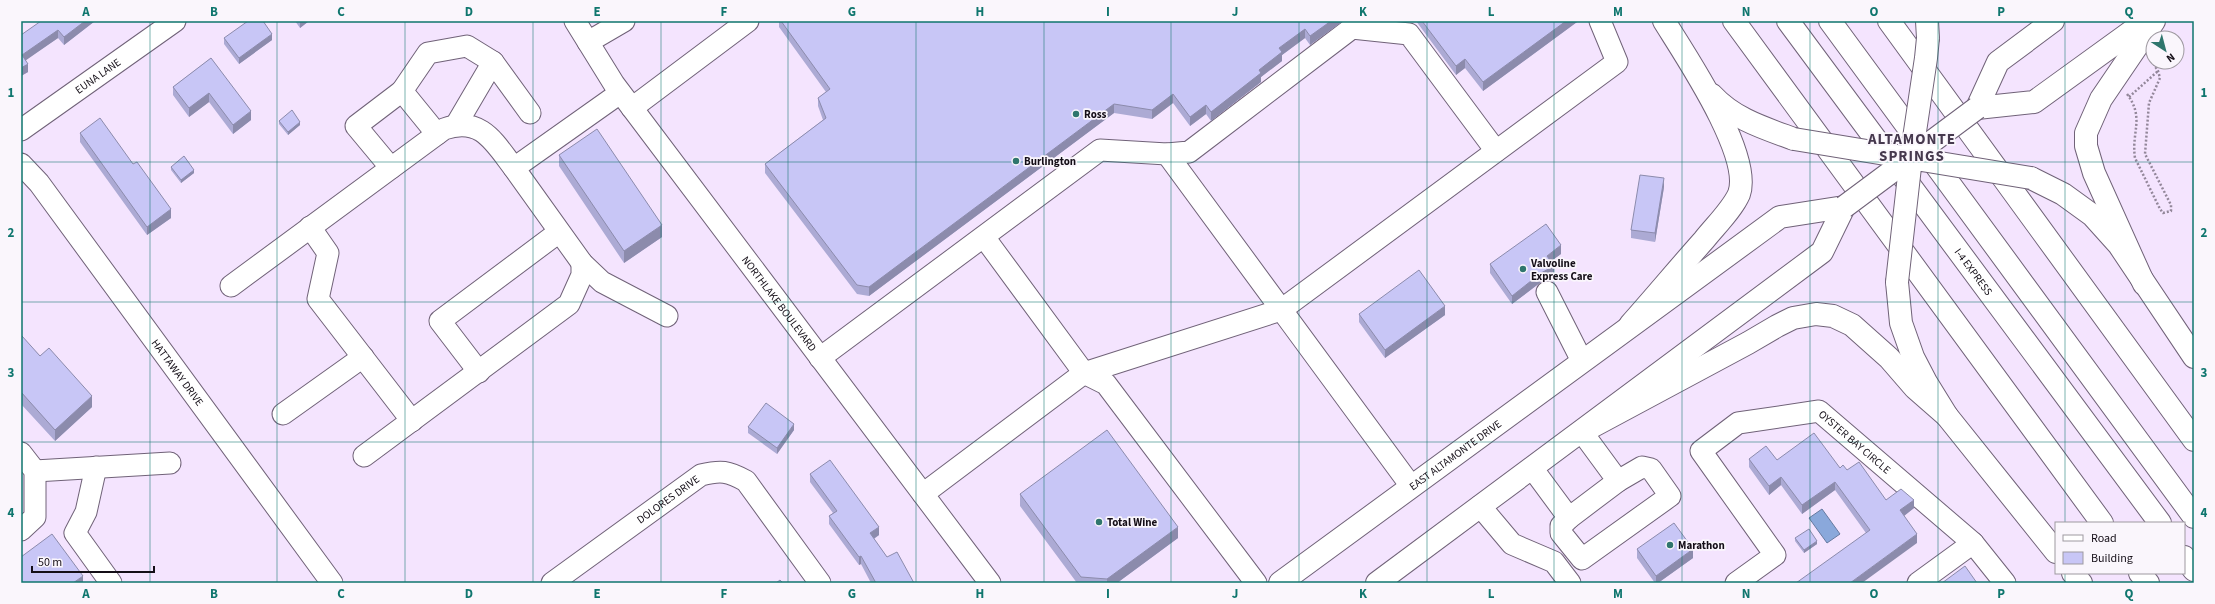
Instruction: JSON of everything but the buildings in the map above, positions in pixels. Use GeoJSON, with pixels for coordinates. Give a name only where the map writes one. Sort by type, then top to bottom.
{"type":"FeatureCollection","features":[{"type":"Feature","properties":{"kind":"main road"},"geometry":{"type":"LineString","coordinates":[[1630,325],[1719,222],[1739,193],[1741,180],[1739,165],[1723,124],[1705,87],[1664,21]]}},
{"type":"Feature","properties":{"kind":"main road"},"geometry":{"type":"LineString","coordinates":[[1734,21],[2101,522]]}},
{"type":"Feature","properties":{"kind":"main road","name":"I-4 EXPRESS"},"geometry":{"type":"LineString","coordinates":[[1788,21],[2159,522]]}},
{"type":"Feature","properties":{"kind":"main road"},"geometry":{"type":"LineString","coordinates":[[1830,21],[2194,517]]}},
{"type":"Feature","properties":{"kind":"main road"},"geometry":{"type":"LineString","coordinates":[[1889,21],[2194,440]]}},
{"type":"Feature","properties":{"kind":"main road"},"geometry":{"type":"LineString","coordinates":[[1630,325],[1780,217],[1844,207],[1978,108],[1998,62],[2053,21]]}},
{"type":"Feature","properties":{"kind":"main road"},"geometry":{"type":"LineString","coordinates":[[1978,108],[2034,102],[2146,21]]}},
{"type":"Feature","properties":{"kind":"main road"},"geometry":{"type":"LineString","coordinates":[[2144,284],[2094,173],[2086,146],[2086,133],[2101,99],[2154,21]]}},
{"type":"Feature","properties":{"kind":"main road"},"geometry":{"type":"LineString","coordinates":[[1927,29],[1926,58],[1911,158],[1897,282],[1901,323],[1913,357],[1947,416],[2055,551]]}},
{"type":"Feature","properties":{"kind":"main road"},"geometry":{"type":"LineString","coordinates":[[1705,87],[1720,104],[1747,122],[1794,139],[2031,178],[2063,194],[2092,215],[2119,245],[2194,357]]}},
{"type":"Feature","properties":{"kind":"main road"},"geometry":{"type":"LineString","coordinates":[[1377,583],[1822,252],[1844,207]]}},
{"type":"Feature","properties":{"kind":"main road"},"geometry":{"type":"LineString","coordinates":[[1582,432],[1748,343],[1776,326],[1793,318],[1816,314],[1833,316],[1852,325],[1870,340],[1916,388],[1947,416]]}},
{"type":"Feature","properties":{"kind":"main road","name":"EAST ALTAMONTE DRIVE"},"geometry":{"type":"LineString","coordinates":[[1280,583],[1630,325]]}},
{"type":"Feature","properties":{"kind":"main road"},"geometry":{"type":"LineString","coordinates":[[2185,558],[2194,570]]}},
{"type":"Feature","properties":{"kind":"main road"},"geometry":{"type":"LineString","coordinates":[[2074,574],[2081,583]]}},
{"type":"Feature","properties":{"kind":"main road"},"geometry":{"type":"LineString","coordinates":[[2141,574],[2148,583]]}},
{"type":"Feature","properties":{"kind":"street","name":"EUNA LANE"},"geometry":{"type":"LineString","coordinates":[[21,130],[175,21]]}},
{"type":"Feature","properties":{"kind":"street","name":"NORTHLAKE BOULEVARD"},"geometry":{"type":"LineString","coordinates":[[575,21],[626,100],[990,583]]}},
{"type":"Feature","properties":{"kind":"street"},"geometry":{"type":"LineString","coordinates":[[588,42],[624,21]]}},
{"type":"Feature","properties":{"kind":"street"},"geometry":{"type":"LineString","coordinates":[[514,168],[626,100],[748,21]]}},
{"type":"Feature","properties":{"kind":"street"},"geometry":{"type":"LineString","coordinates":[[923,494],[1084,373],[1281,310],[1617,62],[1600,21]]}},
{"type":"Feature","properties":{"kind":"street"},"geometry":{"type":"LineString","coordinates":[[820,358],[1100,150],[1167,154],[1189,152],[1352,28],[1409,34],[1496,151]]}},
{"type":"Feature","properties":{"kind":"street"},"geometry":{"type":"LineString","coordinates":[[391,168],[356,126],[402,91],[428,53],[467,46],[493,62],[530,113]]}},
{"type":"Feature","properties":{"kind":"street"},"geometry":{"type":"LineString","coordinates":[[456,125],[493,62]]}},
{"type":"Feature","properties":{"kind":"street"},"geometry":{"type":"LineString","coordinates":[[402,91],[437,134]]}},
{"type":"Feature","properties":{"kind":"street"},"geometry":{"type":"LineString","coordinates":[[231,286],[437,134],[456,125],[470,126],[487,134],[514,168],[582,263],[602,282],[666,316]]}},
{"type":"Feature","properties":{"kind":"street"},"geometry":{"type":"LineString","coordinates":[[1167,154],[1411,486]]}},
{"type":"Feature","properties":{"kind":"street","name":"HATTAWAY DRIVE"},"geometry":{"type":"LineString","coordinates":[[21,164],[44,189],[332,583]]}},
{"type":"Feature","properties":{"kind":"street"},"geometry":{"type":"LineString","coordinates":[[310,227],[328,253],[318,299],[412,421]]}},
{"type":"Feature","properties":{"kind":"street"},"geometry":{"type":"LineString","coordinates":[[479,372],[440,321],[559,232]]}},
{"type":"Feature","properties":{"kind":"street"},"geometry":{"type":"LineString","coordinates":[[984,237],[1084,373],[1106,384],[1256,583]]}},
{"type":"Feature","properties":{"kind":"street"},"geometry":{"type":"LineString","coordinates":[[364,456],[569,304],[582,275],[582,263]]}},
{"type":"Feature","properties":{"kind":"street"},"geometry":{"type":"LineString","coordinates":[[1547,292],[1582,361]]}},
{"type":"Feature","properties":{"kind":"street"},"geometry":{"type":"LineString","coordinates":[[283,414],[362,357]]}},
{"type":"Feature","properties":{"kind":"street","name":"OYSTER BAY CIRCLE"},"geometry":{"type":"LineString","coordinates":[[1736,583],[1775,555],[1701,451],[1738,423],[1819,411],[1973,543],[2005,583]]}},
{"type":"Feature","properties":{"kind":"street"},"geometry":{"type":"LineString","coordinates":[[1582,432],[1618,481]]}},
{"type":"Feature","properties":{"kind":"street"},"geometry":{"type":"LineString","coordinates":[[21,453],[35,470],[35,517],[21,530]]}},
{"type":"Feature","properties":{"kind":"street"},"geometry":{"type":"LineString","coordinates":[[35,470],[170,463]]}},
{"type":"Feature","properties":{"kind":"street"},"geometry":{"type":"LineString","coordinates":[[96,467],[86,512],[75,533],[111,583]]}},
{"type":"Feature","properties":{"kind":"street"},"geometry":{"type":"LineString","coordinates":[[1642,467],[1651,469],[1670,496],[1582,559],[1561,533],[1560,526],[1569,518],[1618,481],[1642,467]]}},
{"type":"Feature","properties":{"kind":"street"},"geometry":{"type":"LineString","coordinates":[[1532,468],[1569,518]]}},
{"type":"Feature","properties":{"kind":"street","name":"DOLORES DRIVE"},"geometry":{"type":"LineString","coordinates":[[552,583],[701,475],[717,471],[732,474],[746,481],[820,583]]}},
{"type":"Feature","properties":{"kind":"street"},"geometry":{"type":"LineString","coordinates":[[1480,506],[1512,544],[1554,562],[1570,583]]}},
{"type":"Feature","properties":{"kind":"street"},"geometry":{"type":"LineString","coordinates":[[1918,583],[1973,543]]}},
{"type":"Feature","properties":{"kind":"path"},"geometry":{"type":"LineString","coordinates":[[2158,71],[2160,78],[2149,103],[2144,146],[2145,154],[2171,205],[2168,213],[2163,213],[2160,209],[2135,158],[2134,149],[2137,112],[2128,95],[2158,71]]}},
{"type":"Feature","properties":{"kind":"water"},"geometry":{"type":"Polygon","coordinates":[[[1822,509],[1840,534],[1827,543],[1809,518],[1822,509]]]}},
{"type":"Feature","properties":{"kind":"place","name":"Ross"},"geometry":{"type":"Point","coordinates":[1076,114]}},
{"type":"Feature","properties":{"kind":"place","name":"Burlington"},"geometry":{"type":"Point","coordinates":[1016,161]}},
{"type":"Feature","properties":{"kind":"place","name":"Valvoline Express Care"},"geometry":{"type":"Point","coordinates":[1523,269]}},
{"type":"Feature","properties":{"kind":"place","name":"Total Wine"},"geometry":{"type":"Point","coordinates":[1099,522]}},
{"type":"Feature","properties":{"kind":"place","name":"Marathon"},"geometry":{"type":"Point","coordinates":[1670,545]}},
{"type":"Feature","properties":{"kind":"district","name":"ALTAMONTE SPRINGS"},"geometry":{"type":"Point","coordinates":[1912,148]}}]}
